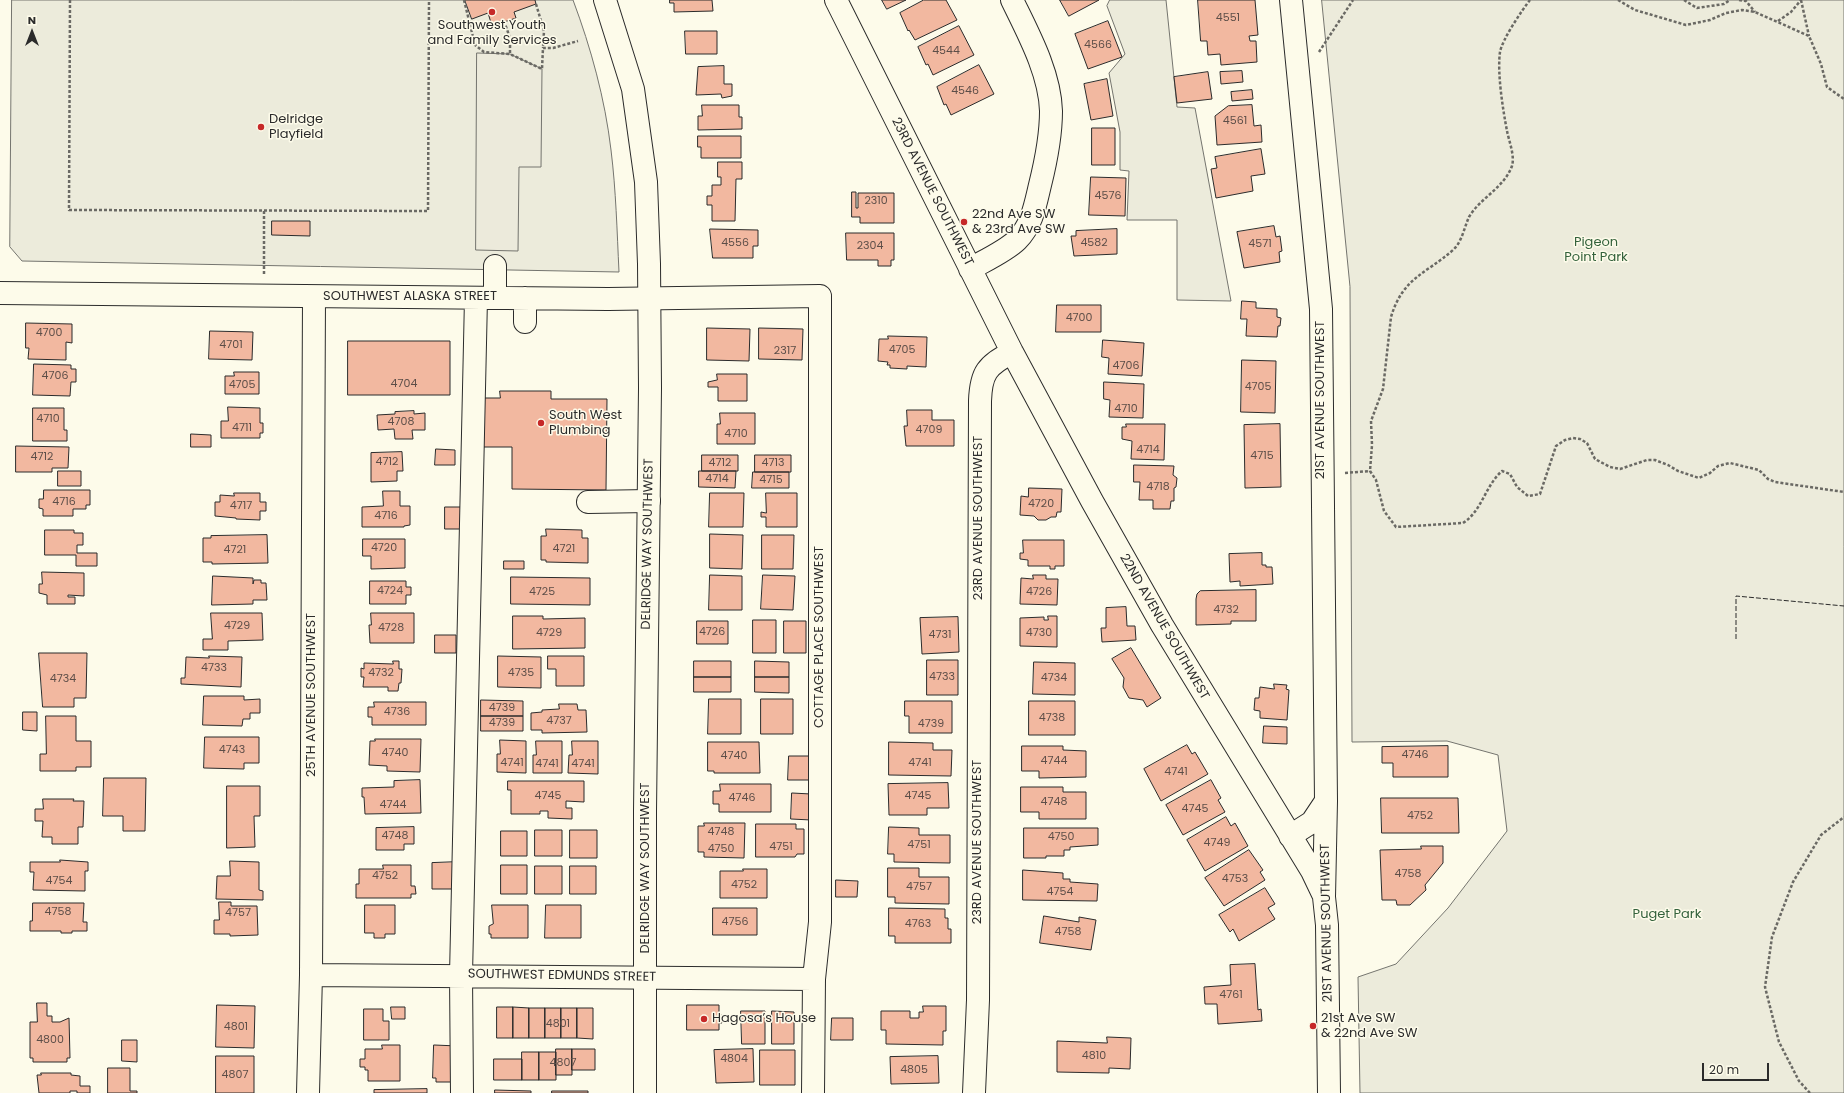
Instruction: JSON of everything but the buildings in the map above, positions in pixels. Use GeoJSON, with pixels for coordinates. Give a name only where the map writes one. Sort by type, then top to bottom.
{"type":"FeatureCollection","features":[{"type":"Feature","properties":{"kind":"street","name":"DELRIDGE WAY SOUTHWEST"},"geometry":{"type":"LineString","coordinates":[[605,0],[633,89],[646,182],[650,297],[645,811],[646,1093]]}},
{"type":"Feature","properties":{"kind":"street","name":"23RD AVENUE SOUTHWEST"},"geometry":{"type":"LineString","coordinates":[[836,0],[1012,352],[993,363],[989,369],[981,387],[980,401],[978,992],[974,1093]]}},
{"type":"Feature","properties":{"kind":"street"},"geometry":{"type":"LineString","coordinates":[[970,269],[1016,242],[1027,228],[1033,213],[1049,149],[1051,109],[1044,73],[1032,41],[1012,0]]}},
{"type":"Feature","properties":{"kind":"street","name":"21ST AVENUE SOUTHWEST"},"geometry":{"type":"LineString","coordinates":[[1291,0],[1321,309],[1326,801],[1324,896],[1327,925],[1329,1093]]}},
{"type":"Feature","properties":{"kind":"street"},"geometry":{"type":"LineString","coordinates":[[462,1093],[462,975],[485,298],[495,266]]}},
{"type":"Feature","properties":{"kind":"street","name":"SOUTHWEST ALASKA STREET"},"geometry":{"type":"LineString","coordinates":[[0,293],[612,299],[650,297],[820,296]]}},
{"type":"Feature","properties":{"kind":"street","name":"COTTAGE PLACE SOUTHWEST"},"geometry":{"type":"LineString","coordinates":[[813,1093],[814,979],[820,922],[820,296]]}},
{"type":"Feature","properties":{"kind":"street","name":"25TH AVENUE SOUTHWEST"},"geometry":{"type":"LineString","coordinates":[[308,1093],[311,975],[314,297]]}},
{"type":"Feature","properties":{"kind":"street"},"geometry":{"type":"LineString","coordinates":[[525,298],[525,322]]}},
{"type":"Feature","properties":{"kind":"street","name":"22ND AVENUE SOUTHWEST"},"geometry":{"type":"LineString","coordinates":[[1012,352],[1162,625],[1319,883],[1324,896]]}},
{"type":"Feature","properties":{"kind":"street"},"geometry":{"type":"LineString","coordinates":[[588,502],[649,501]]}},
{"type":"Feature","properties":{"kind":"street"},"geometry":{"type":"LineString","coordinates":[[1290,836],[1312,822],[1326,801]]}},
{"type":"Feature","properties":{"kind":"street","name":"SOUTHWEST EDMUNDS STREET"},"geometry":{"type":"LineString","coordinates":[[311,975],[462,975],[814,979]]}},
{"type":"Feature","properties":{"kind":"path"},"geometry":{"type":"LineString","coordinates":[[70,0],[69,210],[428,211],[429,0]]}},
{"type":"Feature","properties":{"kind":"path"},"geometry":{"type":"LineString","coordinates":[[464,0],[475,45],[484,52],[510,54],[542,68],[544,31],[536,4]]}},
{"type":"Feature","properties":{"kind":"path"},"geometry":{"type":"LineString","coordinates":[[1316,56],[1353,0]]}},
{"type":"Feature","properties":{"kind":"path"},"geometry":{"type":"LineString","coordinates":[[1530,0],[1506,38],[1500,52],[1499,76],[1506,128],[1513,156],[1512,165],[1497,187],[1479,204],[1469,218],[1454,248],[1408,284],[1394,306],[1391,317],[1382,389],[1371,421],[1372,445],[1370,470],[1376,480],[1384,511],[1396,527],[1463,523],[1472,517],[1494,477],[1502,471],[1510,474],[1517,487],[1528,496],[1540,494],[1549,473],[1556,446],[1565,440],[1580,439],[1587,443],[1594,459],[1610,467],[1620,469],[1646,460],[1655,460],[1678,471],[1698,478],[1710,473],[1718,466],[1730,463],[1759,470],[1768,479],[1775,482],[1844,492]]}},
{"type":"Feature","properties":{"kind":"path"},"geometry":{"type":"LineString","coordinates":[[1618,0],[1635,10],[1686,25],[1710,20],[1726,13],[1742,10],[1755,12],[1809,36]]}},
{"type":"Feature","properties":{"kind":"path"},"geometry":{"type":"LineString","coordinates":[[1684,0],[1697,8],[1713,6],[1730,0]]}},
{"type":"Feature","properties":{"kind":"path"},"geometry":{"type":"LineString","coordinates":[[1740,0],[1746,1],[1755,12]]}},
{"type":"Feature","properties":{"kind":"path"},"geometry":{"type":"LineString","coordinates":[[1778,21],[1791,12],[1801,0]]}},
{"type":"Feature","properties":{"kind":"path"},"geometry":{"type":"LineString","coordinates":[[1801,0],[1809,36],[1822,64],[1827,86],[1844,99]]}},
{"type":"Feature","properties":{"kind":"path"},"geometry":{"type":"LineString","coordinates":[[504,21],[510,38],[510,54]]}},
{"type":"Feature","properties":{"kind":"path"},"geometry":{"type":"LineString","coordinates":[[543,48],[552,48],[578,41]]}},
{"type":"Feature","properties":{"kind":"path"},"geometry":{"type":"LineString","coordinates":[[264,210],[264,274]]}},
{"type":"Feature","properties":{"kind":"path"},"geometry":{"type":"LineString","coordinates":[[1343,474],[1370,470]]}},
{"type":"Feature","properties":{"kind":"path"},"geometry":{"type":"LineString","coordinates":[[1810,1093],[1799,1081],[1779,1042],[1766,987],[1772,937],[1793,882],[1822,835],[1844,818]]}},
{"type":"Feature","properties":{"kind":"green space","name":"Delridge Playfield"},"geometry":{"type":"Polygon","coordinates":[[[12,0],[573,0],[586,37],[605,112],[614,180],[619,272],[22,261],[10,247],[12,0]]]}},
{"type":"Feature","properties":{"kind":"green space"},"geometry":{"type":"Polygon","coordinates":[[[1110,0],[1166,0],[1177,107],[1195,108],[1231,301],[1177,300],[1177,220],[1127,220],[1129,171],[1120,170],[1120,132],[1109,73],[1125,54],[1107,6],[1110,0]]]}},
{"type":"Feature","properties":{"kind":"green space","name":"Pigeon Point Park"},"geometry":{"type":"Polygon","coordinates":[[[1322,0],[1844,0],[1844,1093],[1360,1093],[1358,977],[1396,964],[1448,908],[1507,831],[1498,755],[1447,741],[1352,742],[1350,287],[1322,0]]]}},
{"type":"Feature","properties":{"kind":"shaded area"},"geometry":{"type":"Polygon","coordinates":[[[477,53],[510,54],[542,69],[541,167],[519,167],[518,251],[476,250],[477,53]]]}},
{"type":"Feature","properties":{"kind":"fence"},"geometry":{"type":"LineString","coordinates":[[1736,639],[1736,596],[1844,606]]}},
{"type":"Feature","properties":{"kind":"place","name":"Southwest Youth and Family Services"},"geometry":{"type":"Point","coordinates":[492,12]}},
{"type":"Feature","properties":{"kind":"place","name":"Delridge Playfield"},"geometry":{"type":"Point","coordinates":[261,127]}},
{"type":"Feature","properties":{"kind":"place","name":"22nd Ave SW & 23rd Ave SW"},"geometry":{"type":"Point","coordinates":[964,222]}},
{"type":"Feature","properties":{"kind":"place","name":"South West Plumbing"},"geometry":{"type":"Point","coordinates":[541,423]}},
{"type":"Feature","properties":{"kind":"place","name":"Hagosa’s House"},"geometry":{"type":"Point","coordinates":[704,1019]}},
{"type":"Feature","properties":{"kind":"place","name":"21st Ave SW & 22nd Ave SW"},"geometry":{"type":"Point","coordinates":[1313,1026]}},
{"type":"Feature","properties":{"kind":"park label","name":"Puget Park"},"geometry":{"type":"Point","coordinates":[1667,915]}}]}
